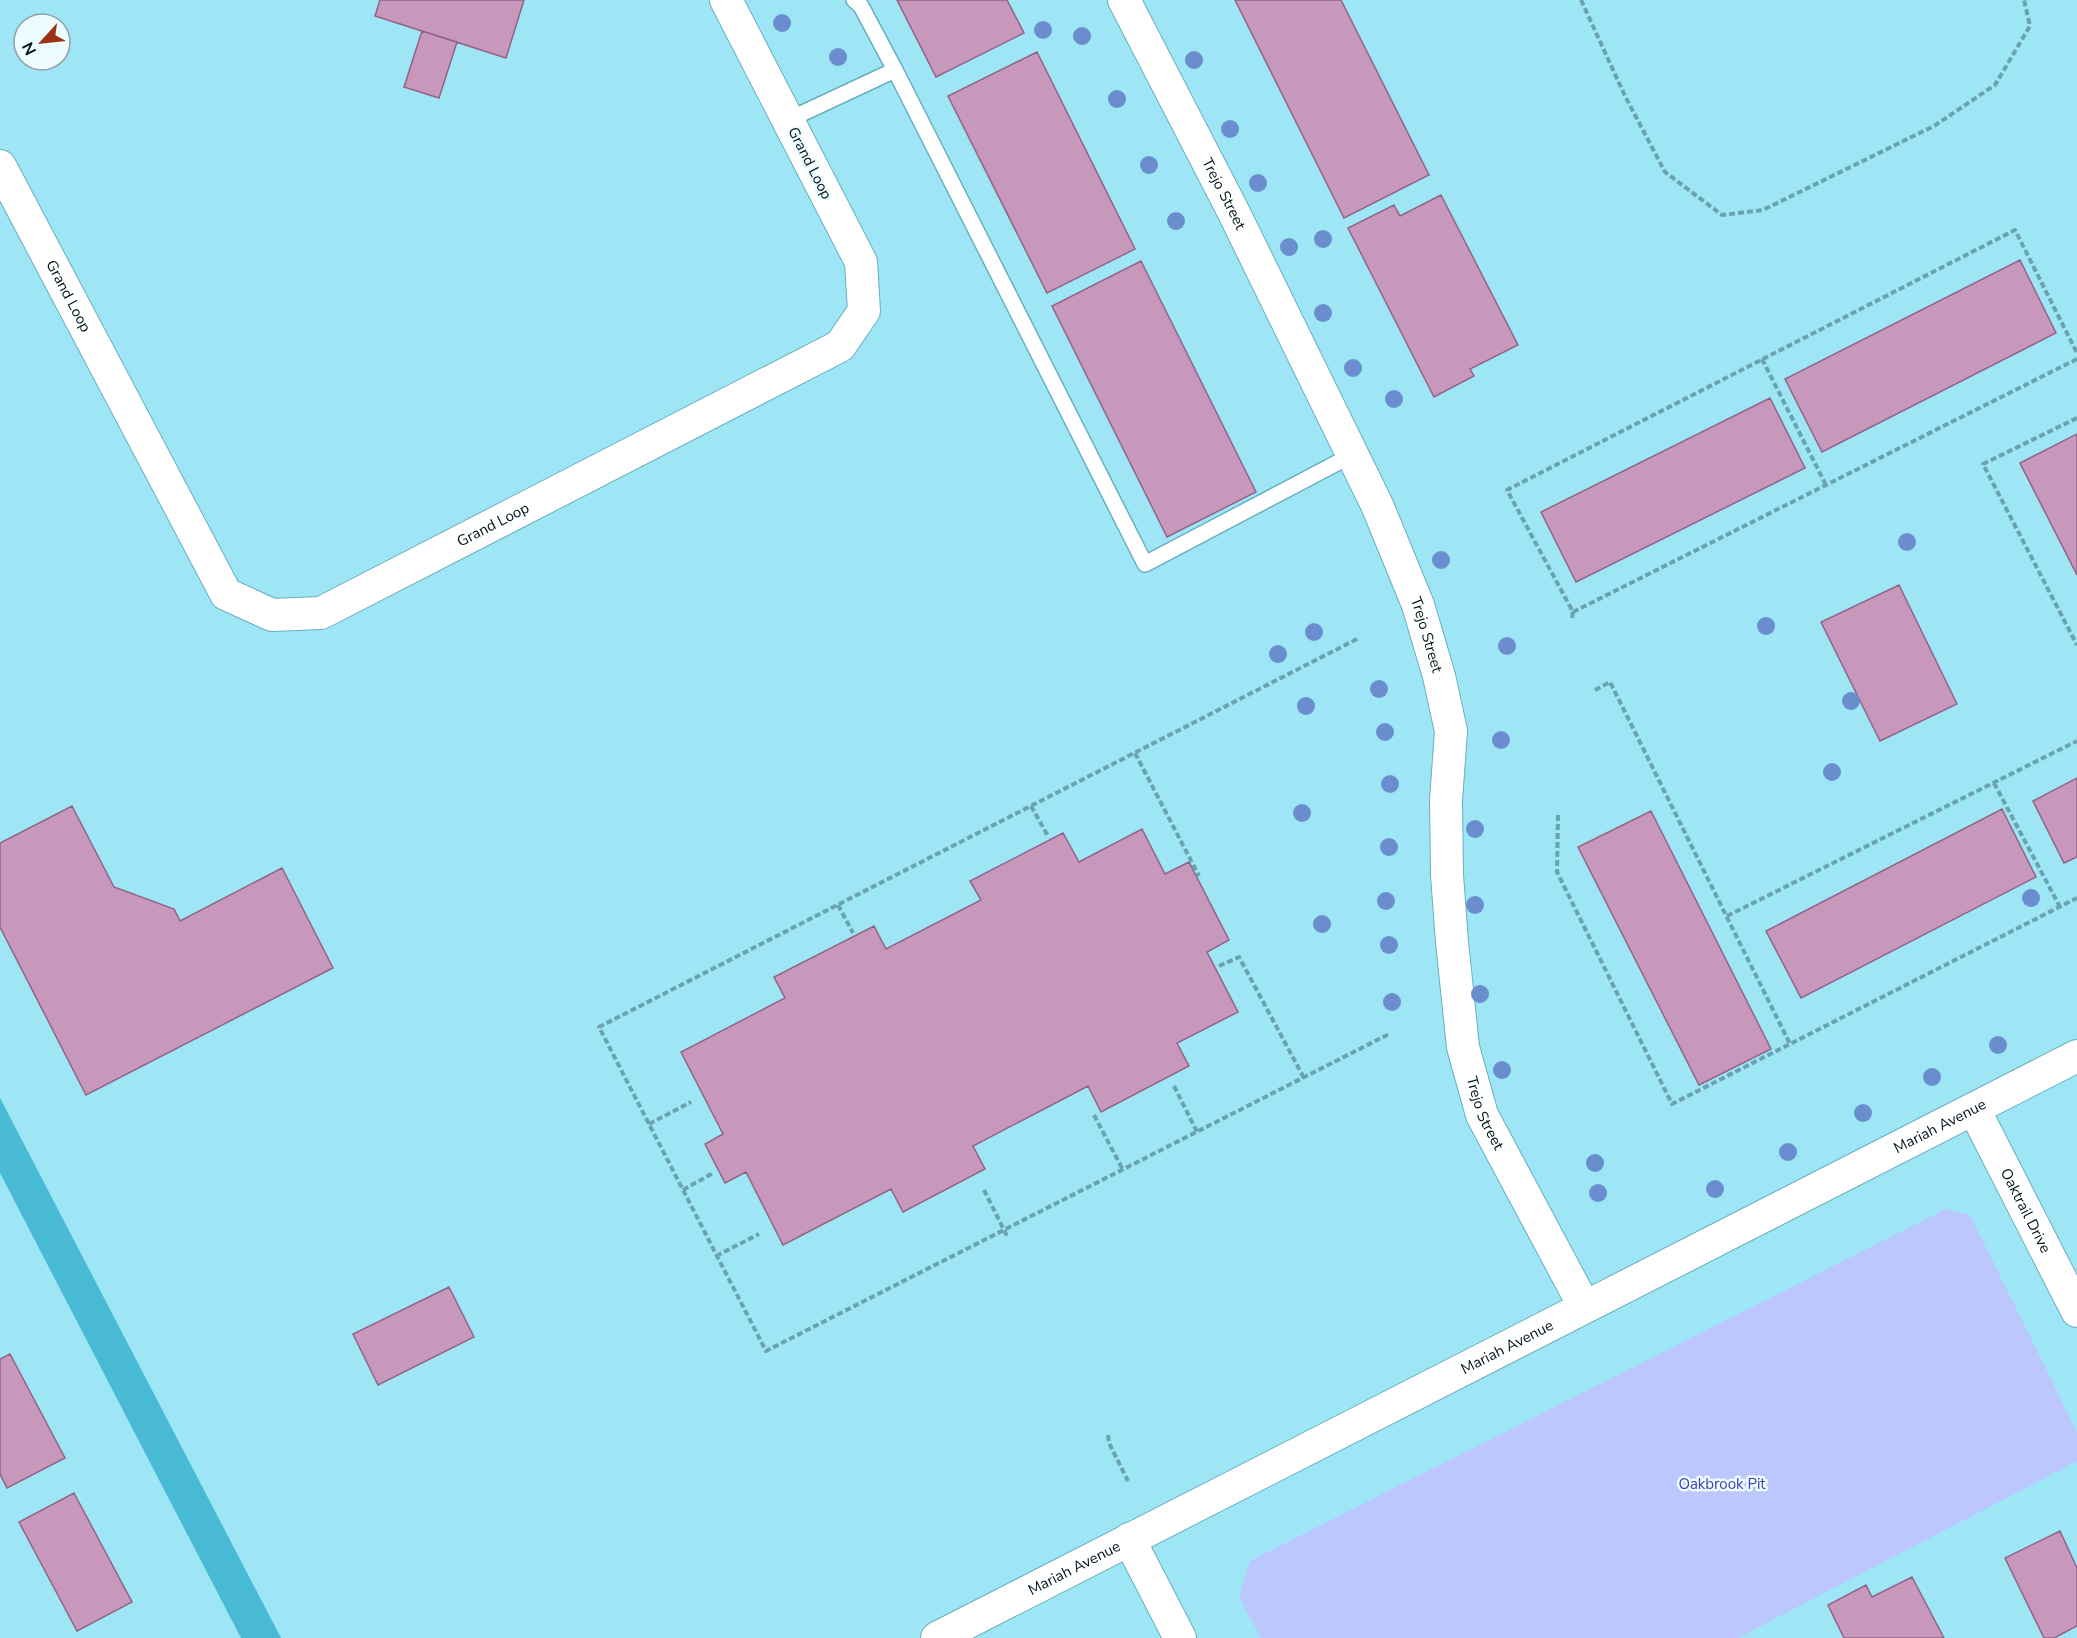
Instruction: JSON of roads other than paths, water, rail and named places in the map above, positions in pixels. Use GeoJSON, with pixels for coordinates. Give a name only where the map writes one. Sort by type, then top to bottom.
{"type":"FeatureCollection","features":[{"type":"Feature","properties":{"kind":"street","name":"Grand Loop"},"geometry":{"type":"LineString","coordinates":[[0,166],[226,594],[272,615],[321,613],[840,346],[864,311],[861,262],[726,0]]}},
{"type":"Feature","properties":{"kind":"street","name":"Trejo Street"},"geometry":{"type":"LineString","coordinates":[[1124,0],[1233,212],[1377,505],[1418,605],[1439,676],[1450,731],[1446,800],[1447,875],[1463,1047],[1482,1115],[1584,1306]]}},
{"type":"Feature","properties":{"kind":"street","name":"Mariah Avenue"},"geometry":{"type":"LineString","coordinates":[[937,1638],[2077,1056]]}},
{"type":"Feature","properties":{"kind":"street","name":"Oaktrail Drive"},"geometry":{"type":"LineString","coordinates":[[1974,1109],[2077,1311]]}},
{"type":"Feature","properties":{"kind":"street"},"geometry":{"type":"LineString","coordinates":[[1129,1539],[1180,1638]]}},
{"type":"Feature","properties":{"kind":"lane"},"geometry":{"type":"LineString","coordinates":[[854,0],[861,6],[895,70],[1146,564],[1352,455]]}},
{"type":"Feature","properties":{"kind":"lane"},"geometry":{"type":"LineString","coordinates":[[788,120],[895,70]]}},
{"type":"Feature","properties":{"kind":"park label","name":"Oakbrook Pit"},"geometry":{"type":"Point","coordinates":[1722,1484]}}]}
